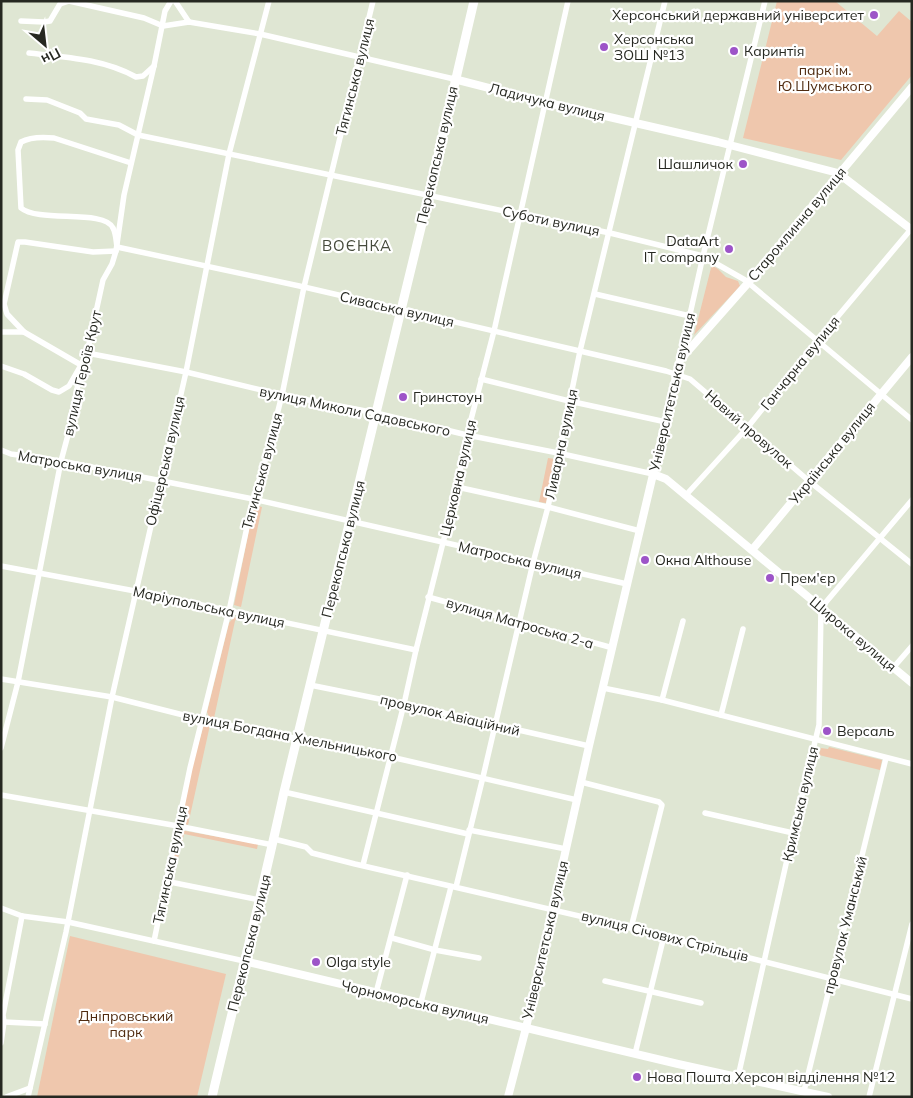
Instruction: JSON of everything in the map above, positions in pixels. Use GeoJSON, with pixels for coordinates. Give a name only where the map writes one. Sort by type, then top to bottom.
{"type":"FeatureCollection","features":[{"type":"Feature","properties":{"kind":"main road","name":"Перекопська вулиця"},"geometry":{"type":"LineString","coordinates":[[212,1097],[474,1]]}},
{"type":"Feature","properties":{"kind":"street"},"geometry":{"type":"LineString","coordinates":[[21,21],[50,21],[60,4],[69,1],[144,18],[162,26]]}},
{"type":"Feature","properties":{"kind":"street","name":"вулиця Героїв Крут"},"geometry":{"type":"LineString","coordinates":[[1,748],[18,682],[61,461],[72,420],[81,365],[87,353],[103,280],[112,264],[116,249],[124,195],[154,66],[164,12],[171,1]]}},
{"type":"Feature","properties":{"kind":"street"},"geometry":{"type":"LineString","coordinates":[[175,1],[189,22]]}},
{"type":"Feature","properties":{"kind":"street","name":"Офіцерська вулиця"},"geometry":{"type":"LineString","coordinates":[[28,1097],[68,922],[112,697],[135,591],[186,372],[229,154],[269,1]]}},
{"type":"Feature","properties":{"kind":"street","name":"Тягинська вулиця"},"geometry":{"type":"LineString","coordinates":[[154,941],[190,768],[229,611],[253,499],[266,458],[282,395],[304,287],[373,1]]}},
{"type":"Feature","properties":{"kind":"street","name":"Церковна вулиця"},"geometry":{"type":"LineString","coordinates":[[363,866],[494,331],[568,1]]}},
{"type":"Feature","properties":{"kind":"street","name":"Ливарна вулиця"},"geometry":{"type":"LineString","coordinates":[[421,1002],[483,777],[518,623],[548,507],[580,351],[665,1]]}},
{"type":"Feature","properties":{"kind":"street","name":"Університетська вулиця"},"geometry":{"type":"LineString","coordinates":[[508,1097],[526,1028],[589,746],[666,422],[703,256],[765,1]]}},
{"type":"Feature","properties":{"kind":"street","name":"Ладичука вулиця"},"geometry":{"type":"LineString","coordinates":[[162,26],[189,22],[260,34],[731,145],[838,173],[911,229]]}},
{"type":"Feature","properties":{"kind":"street"},"geometry":{"type":"LineString","coordinates":[[29,53],[90,60],[128,72],[136,77],[143,76],[154,66]]}},
{"type":"Feature","properties":{"kind":"street","name":"Старомлинна вулиця"},"geometry":{"type":"LineString","coordinates":[[680,360],[748,283],[838,173],[912,87]]}},
{"type":"Feature","properties":{"kind":"street","name":"Суботи вулиця"},"geometry":{"type":"LineString","coordinates":[[26,99],[47,100],[80,113],[86,118],[119,126],[138,135],[610,233],[703,256],[748,283],[912,420]]}},
{"type":"Feature","properties":{"kind":"street"},"geometry":{"type":"LineString","coordinates":[[116,249],[114,228],[109,223],[92,218],[54,216],[28,212],[21,208],[18,145],[25,140],[46,137],[54,138],[132,163]]}},
{"type":"Feature","properties":{"kind":"street","name":"Гончарна вулиця"},"geometry":{"type":"LineString","coordinates":[[686,495],[747,428],[911,229]]}},
{"type":"Feature","properties":{"kind":"street","name":"Сиваська вулиця"},"geometry":{"type":"LineString","coordinates":[[24,332],[4,309],[18,242],[93,252],[116,249],[304,287],[677,374]]}},
{"type":"Feature","properties":{"kind":"street"},"geometry":{"type":"LineString","coordinates":[[595,294],[690,316]]}},
{"type":"Feature","properties":{"kind":"street"},"geometry":{"type":"LineString","coordinates":[[1,332],[24,332],[81,365],[68,386],[59,392],[24,374],[1,366]]}},
{"type":"Feature","properties":{"kind":"street","name":"вулиця Миколи Садовського"},"geometry":{"type":"LineString","coordinates":[[87,353],[186,372],[282,395],[376,413],[467,435],[653,474]]}},
{"type":"Feature","properties":{"kind":"street","name":"Українська вулиця"},"geometry":{"type":"LineString","coordinates":[[752,550],[912,357]]}},
{"type":"Feature","properties":{"kind":"street","name":"Новий провулок"},"geometry":{"type":"LineString","coordinates":[[677,374],[690,378],[809,481],[912,564]]}},
{"type":"Feature","properties":{"kind":"street"},"geometry":{"type":"LineString","coordinates":[[481,379],[569,402],[666,422]]}},
{"type":"Feature","properties":{"kind":"street","name":"Матроська вулиця"},"geometry":{"type":"LineString","coordinates":[[1,450],[11,454],[61,461],[253,499],[627,584]]}},
{"type":"Feature","properties":{"kind":"street","name":"Широка вулиця"},"geometry":{"type":"LineString","coordinates":[[653,474],[664,477],[912,683]]}},
{"type":"Feature","properties":{"kind":"street"},"geometry":{"type":"LineString","coordinates":[[457,487],[548,507],[640,531]]}},
{"type":"Feature","properties":{"kind":"street"},"geometry":{"type":"LineString","coordinates":[[821,608],[912,500]]}},
{"type":"Feature","properties":{"kind":"street","name":"Маріупольська вулиця"},"geometry":{"type":"LineString","coordinates":[[1,566],[135,591],[416,650]]}},
{"type":"Feature","properties":{"kind":"street","name":"вулиця Матроська 2-а"},"geometry":{"type":"LineString","coordinates":[[428,597],[613,648]]}},
{"type":"Feature","properties":{"kind":"street","name":"Кримська вулиця"},"geometry":{"type":"LineString","coordinates":[[738,1077],[819,725],[821,608]]}},
{"type":"Feature","properties":{"kind":"street"},"geometry":{"type":"LineString","coordinates":[[662,700],[683,621]]}},
{"type":"Feature","properties":{"kind":"street"},"geometry":{"type":"LineString","coordinates":[[721,715],[743,629]]}},
{"type":"Feature","properties":{"kind":"street"},"geometry":{"type":"LineString","coordinates":[[893,668],[912,646]]}},
{"type":"Feature","properties":{"kind":"street","name":"вулиця Богдана Хмельницького"},"geometry":{"type":"LineString","coordinates":[[1,679],[112,697],[203,720],[391,756],[577,800]]}},
{"type":"Feature","properties":{"kind":"street","name":"провулок Авіаційний"},"geometry":{"type":"LineString","coordinates":[[310,685],[404,704],[589,746]]}},
{"type":"Feature","properties":{"kind":"street"},"geometry":{"type":"LineString","coordinates":[[603,688],[662,700],[912,764]]}},
{"type":"Feature","properties":{"kind":"street","name":"провулок Уманський"},"geometry":{"type":"LineString","coordinates":[[804,1091],[886,758]]}},
{"type":"Feature","properties":{"kind":"street"},"geometry":{"type":"LineString","coordinates":[[581,782],[659,802],[662,805],[631,928]]}},
{"type":"Feature","properties":{"kind":"street"},"geometry":{"type":"LineString","coordinates":[[284,792],[469,832],[566,849]]}},
{"type":"Feature","properties":{"kind":"street","name":"вулиця Січових Стрільців"},"geometry":{"type":"LineString","coordinates":[[1,795],[306,846],[312,853],[363,866],[664,936],[912,1000]]}},
{"type":"Feature","properties":{"kind":"street"},"geometry":{"type":"LineString","coordinates":[[705,813],[793,833]]}},
{"type":"Feature","properties":{"kind":"street"},"geometry":{"type":"LineString","coordinates":[[376,993],[407,875]]}},
{"type":"Feature","properties":{"kind":"street"},"geometry":{"type":"LineString","coordinates":[[166,881],[260,900]]}},
{"type":"Feature","properties":{"kind":"street","name":"Чорноморська вулиця"},"geometry":{"type":"LineString","coordinates":[[1,908],[22,916],[68,922],[244,961],[635,1054],[828,1097]]}},
{"type":"Feature","properties":{"kind":"street"},"geometry":{"type":"LineString","coordinates":[[1,1044],[3,1015],[22,916]]}},
{"type":"Feature","properties":{"kind":"street"},"geometry":{"type":"LineString","coordinates":[[869,1097],[912,924]]}},
{"type":"Feature","properties":{"kind":"street"},"geometry":{"type":"LineString","coordinates":[[635,1054],[664,936]]}},
{"type":"Feature","properties":{"kind":"street"},"geometry":{"type":"LineString","coordinates":[[392,938],[435,950],[479,958]]}},
{"type":"Feature","properties":{"kind":"street"},"geometry":{"type":"LineString","coordinates":[[606,981],[701,1003]]}},
{"type":"Feature","properties":{"kind":"street"},"geometry":{"type":"LineString","coordinates":[[4,1022],[45,1024]]}},
{"type":"Feature","properties":{"kind":"street"},"geometry":{"type":"LineString","coordinates":[[1,1091],[6,1097],[30,1088]]}},
{"type":"Feature","properties":{"kind":"green space","name":"парк ім. Ю.Шумського"},"geometry":{"type":"Polygon","coordinates":[[[777,1],[835,1],[877,36],[899,11],[912,22],[912,75],[841,160],[743,138],[777,1]]]}},
{"type":"Feature","properties":{"kind":"green space"},"geometry":{"type":"Polygon","coordinates":[[[713,266],[726,277],[738,281],[740,286],[694,335],[711,268],[713,266]]]}},
{"type":"Feature","properties":{"kind":"green space"},"geometry":{"type":"Polygon","coordinates":[[[548,458],[555,459],[546,503],[539,502],[548,458]]]}},
{"type":"Feature","properties":{"kind":"green space"},"geometry":{"type":"Polygon","coordinates":[[[254,505],[262,507],[241,607],[234,605],[254,505]]]}},
{"type":"Feature","properties":{"kind":"green space"},"geometry":{"type":"Polygon","coordinates":[[[234,617],[237,618],[214,718],[209,717],[207,712],[229,623],[234,617]]]}},
{"type":"Feature","properties":{"kind":"green space"},"geometry":{"type":"Polygon","coordinates":[[[204,724],[210,725],[188,825],[181,823],[192,767],[204,724]]]}},
{"type":"Feature","properties":{"kind":"green space"},"geometry":{"type":"Polygon","coordinates":[[[829,747],[882,760],[880,770],[819,755],[821,748],[828,749],[829,747]]]}},
{"type":"Feature","properties":{"kind":"green space"},"geometry":{"type":"Polygon","coordinates":[[[180,830],[258,844],[257,849],[184,834],[173,878],[168,878],[180,830]]]}},
{"type":"Feature","properties":{"kind":"green space","name":"Дніпровський парк"},"geometry":{"type":"Polygon","coordinates":[[[70,936],[226,974],[197,1097],[37,1097],[70,936]]]}},
{"type":"Feature","properties":{"kind":"place","name":"Херсонський державний університет"},"geometry":{"type":"Point","coordinates":[874,15]}},
{"type":"Feature","properties":{"kind":"place","name":"Херсонська ЗОШ №13"},"geometry":{"type":"Point","coordinates":[604,47]}},
{"type":"Feature","properties":{"kind":"place","name":"Каринтія"},"geometry":{"type":"Point","coordinates":[734,51]}},
{"type":"Feature","properties":{"kind":"place","name":"Шашличок"},"geometry":{"type":"Point","coordinates":[743,164]}},
{"type":"Feature","properties":{"kind":"place","name":"DataArt IT company"},"geometry":{"type":"Point","coordinates":[729,249]}},
{"type":"Feature","properties":{"kind":"place","name":"Гринстоун"},"geometry":{"type":"Point","coordinates":[403,397]}},
{"type":"Feature","properties":{"kind":"place","name":"Окна Althouse"},"geometry":{"type":"Point","coordinates":[645,560]}},
{"type":"Feature","properties":{"kind":"place","name":"Прем'єр"},"geometry":{"type":"Point","coordinates":[770,578]}},
{"type":"Feature","properties":{"kind":"place","name":"Версаль"},"geometry":{"type":"Point","coordinates":[827,731]}},
{"type":"Feature","properties":{"kind":"place","name":"Olga style"},"geometry":{"type":"Point","coordinates":[316,962]}},
{"type":"Feature","properties":{"kind":"place","name":"Нова Пошта Херсон відділення №12"},"geometry":{"type":"Point","coordinates":[637,1077]}},
{"type":"Feature","properties":{"kind":"district","name":"ВОЄНКА"},"geometry":{"type":"Point","coordinates":[357,246]}}]}
